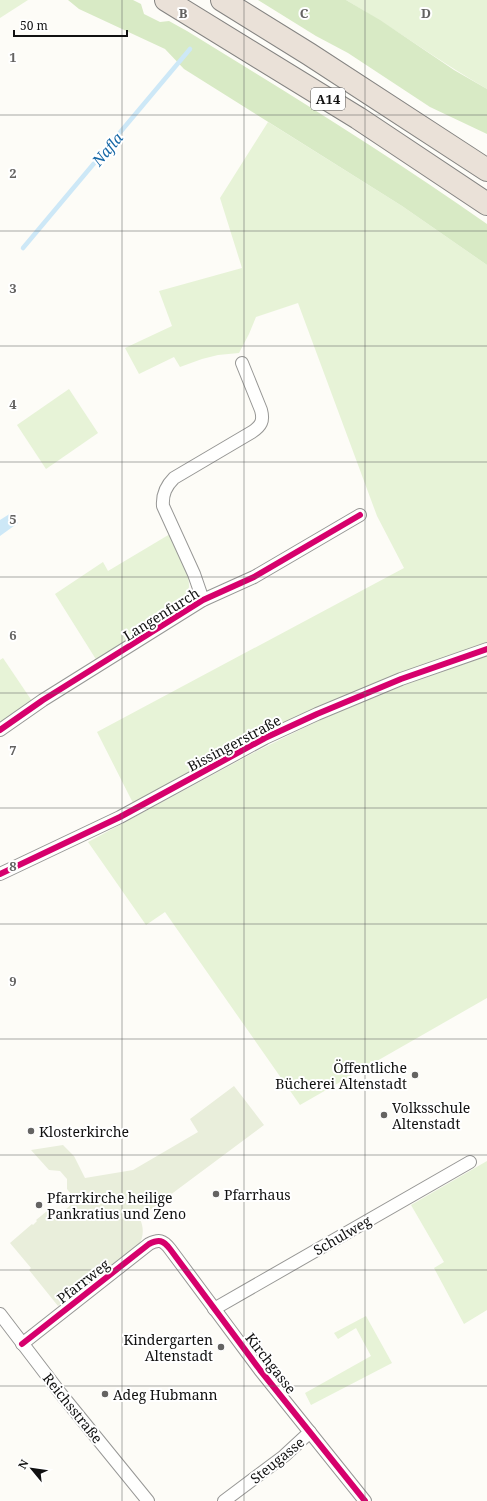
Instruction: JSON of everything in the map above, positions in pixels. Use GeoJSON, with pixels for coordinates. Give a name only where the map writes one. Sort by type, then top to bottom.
{"type":"FeatureCollection","features":[{"type":"Feature","properties":{"kind":"highway","name":"A14"},"geometry":{"type":"LineString","coordinates":[[166,0],[358,118],[487,204]]}},
{"type":"Feature","properties":{"kind":"highway","name":"A14"},"geometry":{"type":"LineString","coordinates":[[222,0],[368,91],[487,170]]}},
{"type":"Feature","properties":{"kind":"street","name":"Langenfurch"},"geometry":{"type":"LineString","coordinates":[[203,600],[194,574],[163,506],[162,498],[165,488],[174,478],[252,432],[261,424],[263,416],[242,363]]}},
{"type":"Feature","properties":{"kind":"street","name":"Langenfurch"},"geometry":{"type":"LineString","coordinates":[[0,730],[43,700],[203,600],[254,577],[360,515]]}},
{"type":"Feature","properties":{"kind":"street","name":"Bissingerstraße"},"geometry":{"type":"LineString","coordinates":[[0,874],[120,818],[265,738],[401,679],[487,649]]}},
{"type":"Feature","properties":{"kind":"street","name":"Schulweg"},"geometry":{"type":"LineString","coordinates":[[214,1308],[470,1162]]}},
{"type":"Feature","properties":{"kind":"street","name":"Kirchgasse"},"geometry":{"type":"LineString","coordinates":[[160,1240],[170,1249],[260,1370],[365,1501]]}},
{"type":"Feature","properties":{"kind":"street","name":"Pfarrweg"},"geometry":{"type":"LineString","coordinates":[[22,1344],[149,1244],[160,1240]]}},
{"type":"Feature","properties":{"kind":"street","name":"Reichsstraße"},"geometry":{"type":"LineString","coordinates":[[0,1314],[22,1344],[148,1501]]}},
{"type":"Feature","properties":{"kind":"street","name":"Steugasse"},"geometry":{"type":"LineString","coordinates":[[224,1501],[284,1456],[310,1432]]}},
{"type":"Feature","properties":{"kind":"green space"},"geometry":{"type":"Polygon","coordinates":[[[0,0],[28,0],[0,18],[0,0]]]}},
{"type":"Feature","properties":{"kind":"green space"},"geometry":{"type":"Polygon","coordinates":[[[68,0],[133,0],[141,4],[144,14],[160,22],[169,21],[187,31],[338,125],[487,224],[487,265],[402,206],[184,69],[165,49],[79,9],[68,0]]]}},
{"type":"Feature","properties":{"kind":"green space"},"geometry":{"type":"Polygon","coordinates":[[[258,0],[346,0],[380,20],[454,70],[487,89],[487,134],[430,107],[348,53],[316,36],[258,0]]]}},
{"type":"Feature","properties":{"kind":"green space"},"geometry":{"type":"Polygon","coordinates":[[[346,0],[487,0],[487,89],[382,22],[346,0]]]}},
{"type":"Feature","properties":{"kind":"green space"},"geometry":{"type":"Polygon","coordinates":[[[268,122],[402,206],[487,265],[487,643],[400,673],[133,803],[97,732],[404,568],[377,516],[298,303],[256,317],[239,353],[218,355],[180,367],[174,357],[139,374],[125,348],[172,326],[159,291],[242,268],[220,198],[268,122]]]}},
{"type":"Feature","properties":{"kind":"green space"},"geometry":{"type":"Polygon","coordinates":[[[69,389],[98,433],[46,469],[17,425],[69,389]]]}},
{"type":"Feature","properties":{"kind":"green space"},"geometry":{"type":"Polygon","coordinates":[[[170,534],[182,560],[189,581],[189,587],[184,600],[176,612],[97,661],[55,594],[103,562],[108,571],[170,534]]]}},
{"type":"Feature","properties":{"kind":"green space"},"geometry":{"type":"Polygon","coordinates":[[[487,656],[487,998],[300,1105],[165,912],[146,925],[88,842],[257,751],[322,719],[404,685],[487,656]]]}},
{"type":"Feature","properties":{"kind":"green space"},"geometry":{"type":"Polygon","coordinates":[[[3,658],[32,701],[0,724],[0,660],[3,658]]]}},
{"type":"Feature","properties":{"kind":"green space"},"geometry":{"type":"Polygon","coordinates":[[[234,1086],[264,1125],[150,1210],[140,1219],[143,1232],[138,1246],[58,1306],[29,1270],[31,1268],[10,1243],[32,1224],[33,1225],[37,1221],[36,1220],[47,1211],[55,1219],[59,1216],[60,1217],[62,1215],[61,1214],[76,1200],[67,1189],[67,1179],[60,1171],[49,1170],[31,1150],[63,1145],[74,1156],[85,1178],[133,1170],[198,1132],[190,1119],[234,1086]]]}},
{"type":"Feature","properties":{"kind":"green space"},"geometry":{"type":"Polygon","coordinates":[[[487,1161],[487,1310],[464,1324],[434,1268],[444,1262],[411,1205],[487,1161]]]}},
{"type":"Feature","properties":{"kind":"green space"},"geometry":{"type":"Polygon","coordinates":[[[366,1316],[392,1363],[311,1405],[305,1393],[371,1356],[356,1328],[338,1339],[334,1333],[366,1316]]]}},
{"type":"Feature","properties":{"kind":"water"},"geometry":{"type":"Polygon","coordinates":[[[11,513],[18,523],[0,536],[0,520],[11,513]]]}},
{"type":"Feature","properties":{"kind":"waterway","name":"Nafla"},"geometry":{"type":"LineString","coordinates":[[23,248],[190,49]]}},
{"type":"Feature","properties":{"kind":"cycle path"},"geometry":{"type":"LineString","coordinates":[[0,730],[43,700],[203,600],[254,577],[360,515]]}},
{"type":"Feature","properties":{"kind":"cycle path"},"geometry":{"type":"LineString","coordinates":[[0,874],[120,817],[265,738],[317,714],[401,679],[487,649]]}},
{"type":"Feature","properties":{"kind":"cycle path"},"geometry":{"type":"LineString","coordinates":[[22,1344],[149,1244],[156,1241],[161,1241],[170,1249],[260,1370],[365,1501]]}},
{"type":"Feature","properties":{"kind":"place","name":"Öffentliche Bücherei Altenstadt"},"geometry":{"type":"Point","coordinates":[415,1075]}},
{"type":"Feature","properties":{"kind":"place","name":"Volksschule Altenstadt"},"geometry":{"type":"Point","coordinates":[384,1115]}},
{"type":"Feature","properties":{"kind":"place","name":"Klosterkirche"},"geometry":{"type":"Point","coordinates":[31,1131]}},
{"type":"Feature","properties":{"kind":"place","name":"Pfarrhaus"},"geometry":{"type":"Point","coordinates":[216,1194]}},
{"type":"Feature","properties":{"kind":"place","name":"Pfarrkirche heilige Pankratius und Zeno"},"geometry":{"type":"Point","coordinates":[39,1205]}},
{"type":"Feature","properties":{"kind":"place","name":"Kindergarten Altenstadt"},"geometry":{"type":"Point","coordinates":[221,1347]}},
{"type":"Feature","properties":{"kind":"place","name":"Adeg Hubmann"},"geometry":{"type":"Point","coordinates":[105,1394]}}]}
